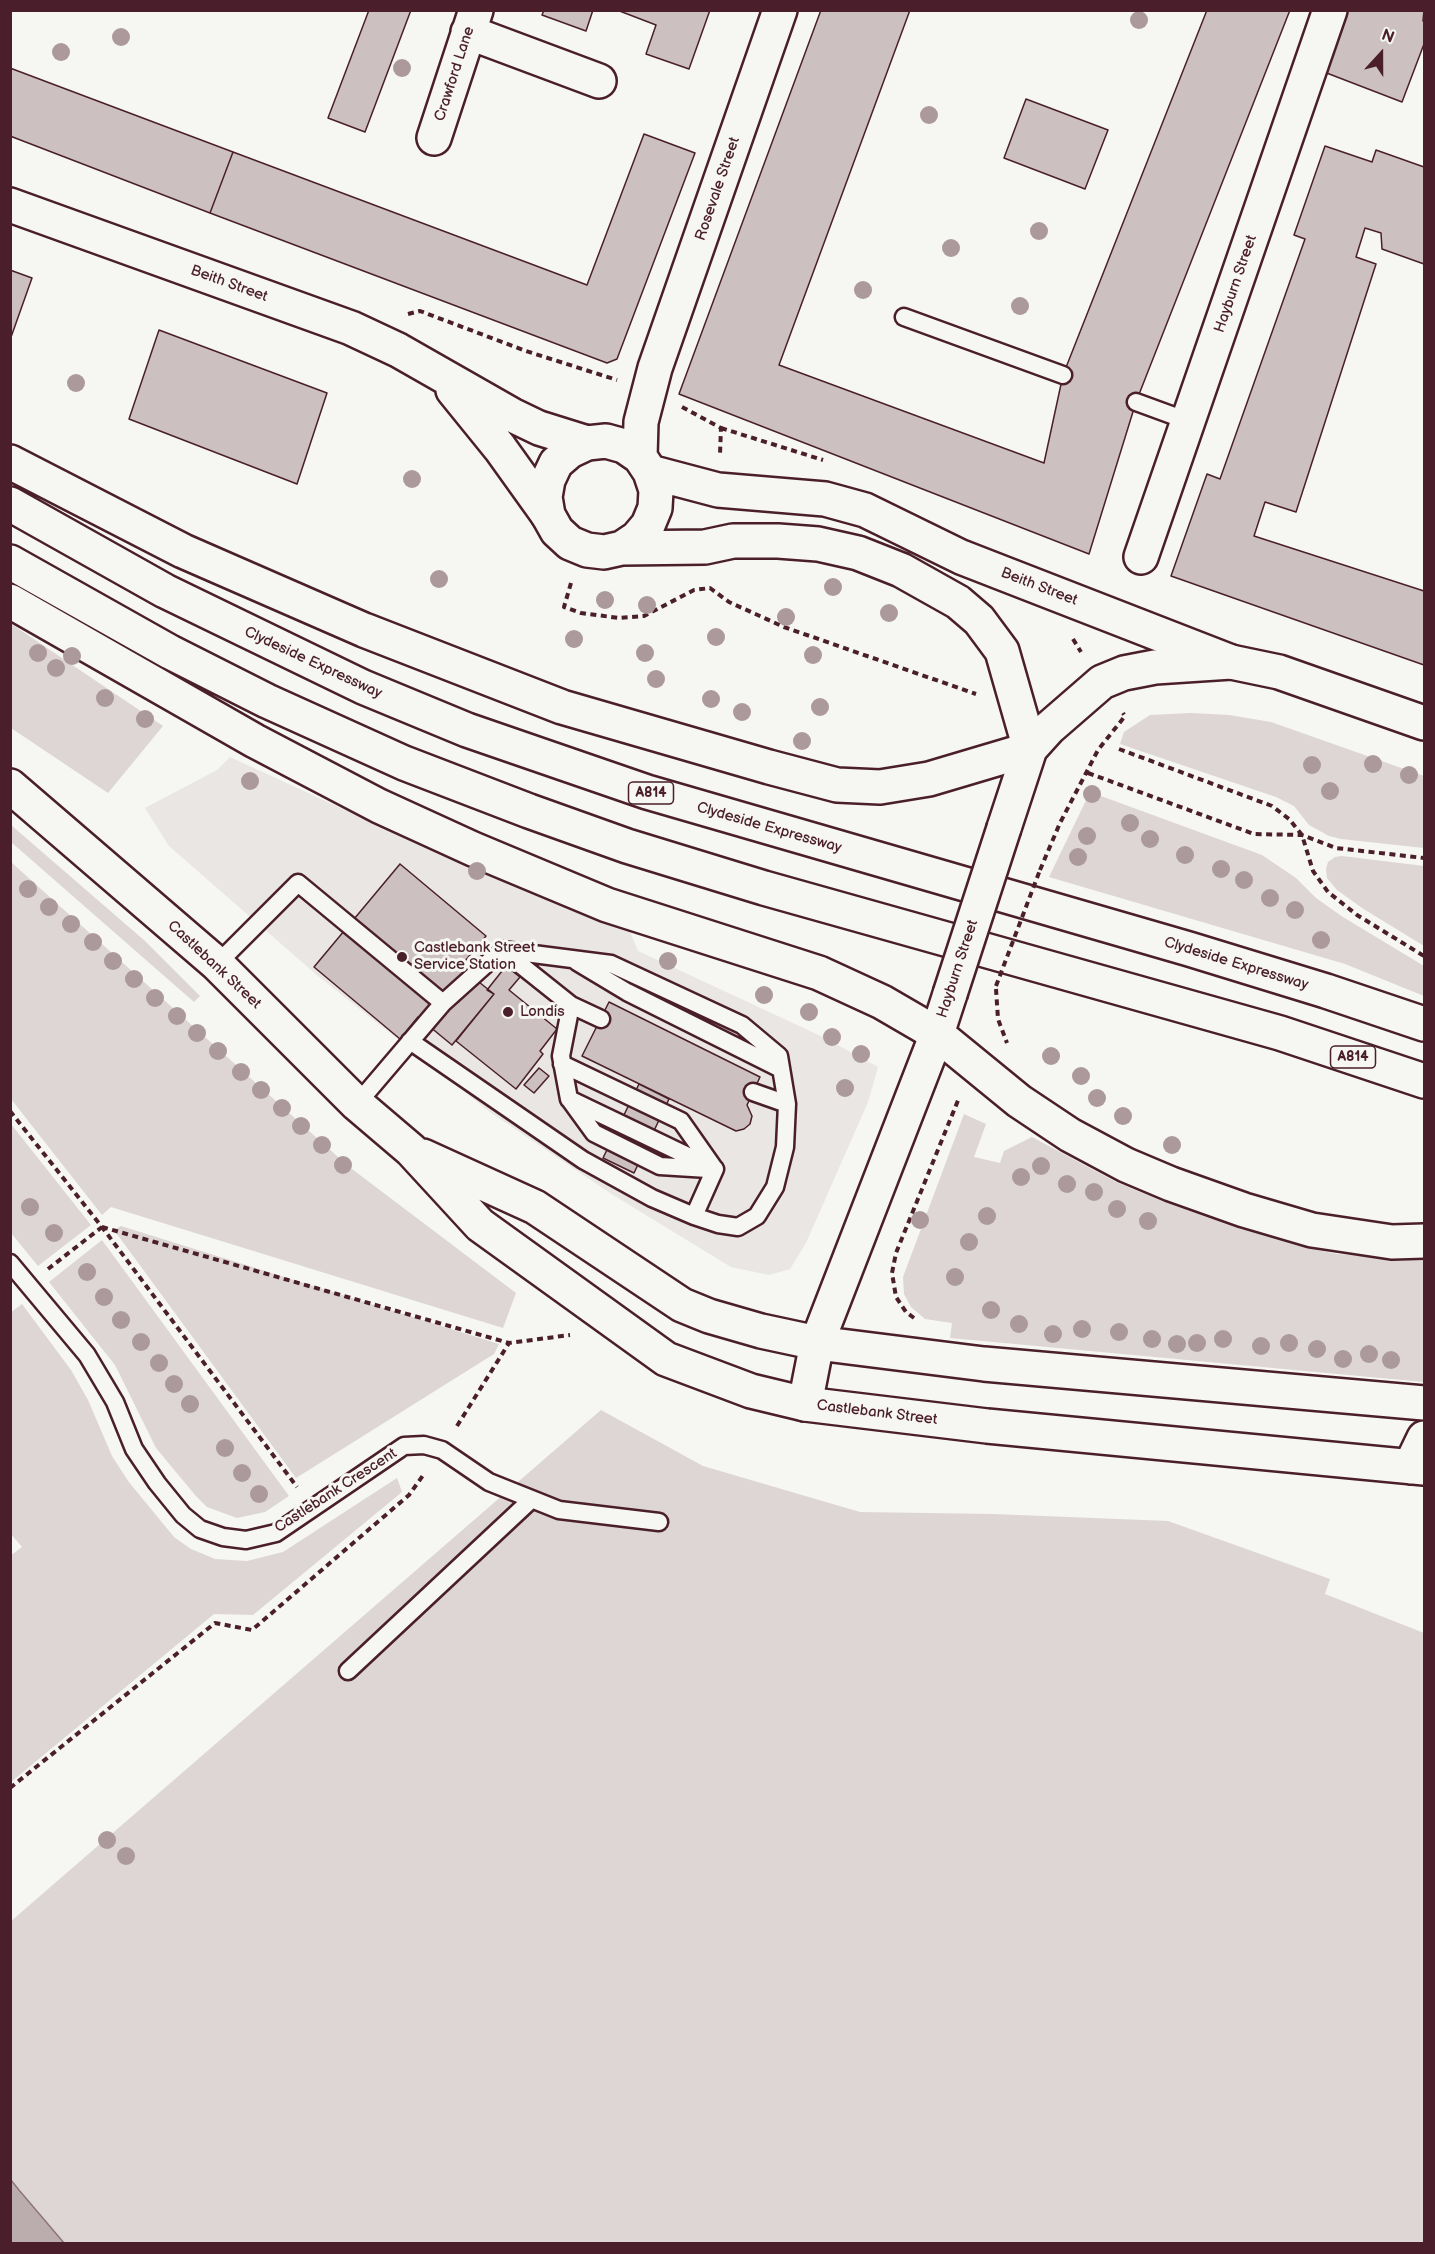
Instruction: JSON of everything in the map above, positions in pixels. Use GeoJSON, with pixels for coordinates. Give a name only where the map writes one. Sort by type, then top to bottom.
{"type":"FeatureCollection","features":[{"type":"Feature","properties":{"kind":"main road","name":"Rosevale Street"},"geometry":{"type":"LineString","coordinates":[[645,465],[641,422],[648,381],[780,10]]}},
{"type":"Feature","properties":{"kind":"main road","name":"Hayburn Street"},"geometry":{"type":"LineString","coordinates":[[1141,557],[1330,10]]}},
{"type":"Feature","properties":{"kind":"main road"},"geometry":{"type":"LineString","coordinates":[[472,21],[599,81]]}},
{"type":"Feature","properties":{"kind":"main road","name":"Crawford Lane"},"geometry":{"type":"LineString","coordinates":[[434,138],[472,21]]}},
{"type":"Feature","properties":{"kind":"main road","name":"Beith Street"},"geometry":{"type":"LineString","coordinates":[[10,205],[347,326],[398,350],[539,428],[592,442],[606,441],[624,446],[645,465],[718,490],[825,499],[865,510],[961,557],[1231,662],[1279,672],[1425,723]]}},
{"type":"Feature","properties":{"kind":"main road","name":"Beith Street"},"geometry":{"type":"LineString","coordinates":[[441,375],[500,448],[557,531],[570,543],[604,552],[621,548],[705,547],[733,541],[808,543],[858,553],[901,570],[958,602],[979,620],[1002,651],[1030,748]]}},
{"type":"Feature","properties":{"kind":"main road","name":"Rosevale Street"},"geometry":{"type":"LineString","coordinates":[[592,442],[648,381]]}},
{"type":"Feature","properties":{"kind":"main road"},"geometry":{"type":"LineString","coordinates":[[548,515],[546,489],[556,464],[570,451],[592,442]]}},
{"type":"Feature","properties":{"kind":"main road"},"geometry":{"type":"LineString","coordinates":[[10,462],[183,551],[364,630],[562,707],[769,767],[837,785],[880,788],[929,778],[1030,748]]}},
{"type":"Feature","properties":{"kind":"main road"},"geometry":{"type":"LineString","coordinates":[[621,548],[637,538],[648,525],[655,508],[656,490],[645,465]]}},
{"type":"Feature","properties":{"kind":"main road","name":"Clydeside Expressway"},"geometry":{"type":"LineString","coordinates":[[10,504],[186,602],[363,687],[467,730],[647,792],[1189,949],[1425,1024]]}},
{"type":"Feature","properties":{"kind":"main road","name":"A814"},"geometry":{"type":"LineString","coordinates":[[10,562],[170,652],[267,700],[404,763],[529,811],[627,846],[764,888],[1281,1033],[1425,1081]]}},
{"type":"Feature","properties":{"kind":"main road"},"geometry":{"type":"LineString","coordinates":[[10,601],[255,741],[379,806],[473,849],[607,905],[819,973],[882,1002],[936,1035],[1019,1101],[1070,1135],[1126,1165],[1244,1210],[1312,1230],[1392,1242],[1425,1241]]}},
{"type":"Feature","properties":{"kind":"main road","name":"Hayburn Street"},"geometry":{"type":"LineString","coordinates":[[805,1404],[817,1343],[936,1035],[1030,748],[1049,728],[1102,682],[1124,673],[1155,667],[1231,662]]}},
{"type":"Feature","properties":{"kind":"main road","name":"Castlebank Street"},"geometry":{"type":"LineString","coordinates":[[10,786],[217,964],[357,1104],[411,1150],[480,1225],[666,1359],[751,1391],[805,1404],[987,1426],[1417,1467]]}},
{"type":"Feature","properties":{"kind":"main road","name":"Castlebank Street"},"geometry":{"type":"LineString","coordinates":[[411,1150],[535,1207],[682,1305],[709,1316],[761,1331],[817,1343],[930,1358],[1425,1403]]}},
{"type":"Feature","properties":{"kind":"main road"},"geometry":{"type":"LineString","coordinates":[[1417,1467],[1425,1438]]}},
{"type":"Feature","properties":{"kind":"lane"},"geometry":{"type":"LineString","coordinates":[[904,316],[1063,375]]}},
{"type":"Feature","properties":{"kind":"lane"},"geometry":{"type":"LineString","coordinates":[[1136,402],[1188,421]]}},
{"type":"Feature","properties":{"kind":"lane"},"geometry":{"type":"LineString","coordinates":[[217,964],[298,883],[443,1003]]}},
{"type":"Feature","properties":{"kind":"lane"},"geometry":{"type":"LineString","coordinates":[[502,950],[571,1005],[601,1019]]}},
{"type":"Feature","properties":{"kind":"lane"},"geometry":{"type":"LineString","coordinates":[[357,1104],[410,1041],[443,1003],[502,950],[610,964],[742,1025],[779,1056],[787,1104],[785,1147],[775,1187],[757,1216],[738,1227],[718,1224],[694,1216],[652,1198],[583,1160],[410,1041]]}},
{"type":"Feature","properties":{"kind":"lane"},"geometry":{"type":"LineString","coordinates":[[571,1005],[561,1056],[569,1099],[715,1169]]}},
{"type":"Feature","properties":{"kind":"lane"},"geometry":{"type":"LineString","coordinates":[[562,1064],[681,1121],[715,1169]]}},
{"type":"Feature","properties":{"kind":"lane"},"geometry":{"type":"LineString","coordinates":[[753,1092],[787,1104]]}},
{"type":"Feature","properties":{"kind":"lane"},"geometry":{"type":"LineString","coordinates":[[694,1216],[715,1169]]}},
{"type":"Feature","properties":{"kind":"lane","name":"Castlebank Crescent"},"geometry":{"type":"LineString","coordinates":[[10,1263],[87,1355],[115,1402],[134,1449],[157,1483],[183,1515],[200,1529],[223,1537],[246,1540],[276,1533],[311,1507],[404,1446],[424,1445],[442,1450]]}},
{"type":"Feature","properties":{"kind":"lane"},"geometry":{"type":"LineString","coordinates":[[442,1450],[489,1482],[560,1510],[659,1522]]}},
{"type":"Feature","properties":{"kind":"lane"},"geometry":{"type":"LineString","coordinates":[[348,1671],[532,1499]]}},
{"type":"Feature","properties":{"kind":"path"},"geometry":{"type":"LineString","coordinates":[[347,326],[420,312],[526,351],[648,381],[721,428],[718,490]]}},
{"type":"Feature","properties":{"kind":"path"},"geometry":{"type":"LineString","coordinates":[[564,607],[581,613],[619,618],[644,616],[694,590],[710,588],[729,602],[784,627],[977,695]]}},
{"type":"Feature","properties":{"kind":"path"},"geometry":{"type":"LineString","coordinates":[[1119,749],[1272,806],[1289,819],[1302,835],[1313,871],[1328,892],[1357,915],[1425,956]]}},
{"type":"Feature","properties":{"kind":"path"},"geometry":{"type":"LineString","coordinates":[[1088,773],[1254,834],[1302,835],[1336,848],[1425,858]]}},
{"type":"Feature","properties":{"kind":"path"},"geometry":{"type":"LineString","coordinates":[[1011,1049],[998,1019],[996,986],[1040,870]]}},
{"type":"Feature","properties":{"kind":"path"},"geometry":{"type":"LineString","coordinates":[[930,1358],[933,1328],[906,1312],[896,1297],[892,1273],[896,1253],[958,1097],[967,1103]]}},
{"type":"Feature","properties":{"kind":"path"},"geometry":{"type":"LineString","coordinates":[[10,1111],[102,1227],[311,1507]]}},
{"type":"Feature","properties":{"kind":"path"},"geometry":{"type":"LineString","coordinates":[[29,1284],[102,1227]]}},
{"type":"Feature","properties":{"kind":"path"},"geometry":{"type":"LineString","coordinates":[[102,1227],[509,1343],[580,1333]]}},
{"type":"Feature","properties":{"kind":"path"},"geometry":{"type":"LineString","coordinates":[[10,1788],[215,1623],[252,1630],[409,1495],[442,1450],[509,1343]]}},
{"type":"Feature","properties":{"kind":"shaded area"},"geometry":{"type":"Polygon","coordinates":[[[10,623],[163,726],[108,793],[11,728],[10,623]]]}},
{"type":"Feature","properties":{"kind":"shaded area"},"geometry":{"type":"Polygon","coordinates":[[[1191,713],[1229,715],[1271,722],[1424,776],[1424,848],[1329,836],[1309,825],[1294,806],[1276,797],[1120,744],[1124,732],[1150,715],[1191,713]]]}},
{"type":"Feature","properties":{"kind":"shaded area"},"geometry":{"type":"Polygon","coordinates":[[[230,757],[445,856],[630,932],[638,951],[825,1038],[878,1067],[868,1102],[806,1243],[790,1269],[769,1275],[731,1267],[613,1195],[490,1112],[318,976],[169,846],[145,808],[217,770],[230,757]]]}},
{"type":"Feature","properties":{"kind":"shaded area"},"geometry":{"type":"Polygon","coordinates":[[[1090,792],[1262,855],[1296,878],[1316,898],[1343,917],[1424,966],[1424,996],[1345,964],[1049,877],[1090,792]]]}},
{"type":"Feature","properties":{"kind":"shaded area"},"geometry":{"type":"Polygon","coordinates":[[[11,825],[145,941],[200,996],[194,1002],[11,842],[11,825]]]}},
{"type":"Feature","properties":{"kind":"shaded area"},"geometry":{"type":"Polygon","coordinates":[[[1335,857],[1424,866],[1424,946],[1337,890],[1327,878],[1326,869],[1328,862],[1335,857]]]}},
{"type":"Feature","properties":{"kind":"shaded area"},"geometry":{"type":"Polygon","coordinates":[[[11,862],[348,1166],[516,1293],[503,1328],[111,1207],[102,1215],[11,1099],[11,862]]]}},
{"type":"Feature","properties":{"kind":"shaded area"},"geometry":{"type":"Polygon","coordinates":[[[964,1114],[986,1124],[974,1157],[1000,1163],[1004,1151],[1032,1137],[1116,1182],[1237,1228],[1299,1246],[1337,1254],[1424,1258],[1424,1382],[950,1338],[952,1323],[925,1319],[911,1307],[904,1294],[903,1277],[964,1114]]]}},
{"type":"Feature","properties":{"kind":"shaded area"},"geometry":{"type":"Polygon","coordinates":[[[11,1124],[91,1225],[38,1266],[11,1233],[11,1124]]]}},
{"type":"Feature","properties":{"kind":"shaded area"},"geometry":{"type":"Polygon","coordinates":[[[121,1226],[499,1344],[494,1354],[296,1478],[114,1230],[121,1226]]]}},
{"type":"Feature","properties":{"kind":"shaded area"},"geometry":{"type":"Polygon","coordinates":[[[102,1240],[289,1496],[265,1512],[237,1518],[207,1507],[195,1495],[156,1448],[115,1365],[49,1282],[102,1240]]]}},
{"type":"Feature","properties":{"kind":"shaded area"},"geometry":{"type":"Polygon","coordinates":[[[22,1304],[71,1370],[88,1400],[112,1456],[128,1481],[174,1537],[191,1549],[215,1559],[247,1561],[283,1552],[397,1478],[402,1492],[253,1615],[214,1614],[11,1782],[10,1556],[22,1547],[10,1533],[10,1313],[22,1304]]]}},
{"type":"Feature","properties":{"kind":"shaded area"},"geometry":{"type":"Polygon","coordinates":[[[601,1410],[703,1466],[860,1512],[993,1514],[1168,1521],[1330,1579],[1325,1594],[1424,1633],[1424,2243],[64,2243],[11,2179],[10,1922],[601,1410]]]}},
{"type":"Feature","properties":{"kind":"shaded area"},"geometry":{"type":"Polygon","coordinates":[[[11,2180],[19,2190],[64,2243],[11,2243],[11,2180]]]}},
{"type":"Feature","properties":{"kind":"building"},"geometry":{"type":"Polygon","coordinates":[[[369,10],[411,10],[365,132],[328,118],[369,10]]]}},
{"type":"Feature","properties":{"kind":"building"},"geometry":{"type":"Polygon","coordinates":[[[544,10],[593,10],[586,31],[542,15],[544,10]]]}},
{"type":"Feature","properties":{"kind":"building"},"geometry":{"type":"Polygon","coordinates":[[[617,10],[710,10],[689,69],[646,54],[656,25],[617,10]]]}},
{"type":"Feature","properties":{"kind":"building"},"geometry":{"type":"Polygon","coordinates":[[[821,10],[910,10],[779,365],[1044,463],[1063,375],[1207,10],[1290,10],[1136,402],[1089,554],[679,394],[821,10]]]}},
{"type":"Feature","properties":{"kind":"building"},"geometry":{"type":"Polygon","coordinates":[[[1347,10],[1424,10],[1424,44],[1402,102],[1324,72],[1347,10]]]}},
{"type":"Feature","properties":{"kind":"building"},"geometry":{"type":"Polygon","coordinates":[[[10,68],[233,152],[210,213],[10,136],[10,68]]]}},
{"type":"Feature","properties":{"kind":"building"},"geometry":{"type":"Polygon","coordinates":[[[1026,99],[1108,130],[1085,189],[1004,158],[1026,99]]]}},
{"type":"Feature","properties":{"kind":"building"},"geometry":{"type":"Polygon","coordinates":[[[644,134],[695,153],[617,359],[607,363],[210,213],[233,152],[587,285],[644,134]]]}},
{"type":"Feature","properties":{"kind":"building"},"geometry":{"type":"Polygon","coordinates":[[[1325,146],[1372,162],[1376,150],[1424,167],[1424,264],[1382,249],[1381,233],[1365,228],[1356,257],[1376,264],[1296,512],[1265,502],[1254,536],[1424,591],[1424,665],[1171,576],[1207,474],[1220,479],[1305,239],[1294,235],[1325,146]]]}},
{"type":"Feature","properties":{"kind":"building"},"geometry":{"type":"Polygon","coordinates":[[[10,270],[32,278],[10,340],[10,270]]]}},
{"type":"Feature","properties":{"kind":"building"},"geometry":{"type":"Polygon","coordinates":[[[159,330],[327,393],[297,484],[129,419],[159,330]]]}},
{"type":"Feature","properties":{"kind":"building"},"geometry":{"type":"Polygon","coordinates":[[[400,864],[486,936],[460,967],[494,994],[452,1045],[418,1017],[400,1039],[314,967],[400,864]]]}},
{"type":"Feature","properties":{"kind":"building","name":"Londis"},"geometry":{"type":"Polygon","coordinates":[[[506,966],[520,977],[509,990],[557,1029],[540,1051],[543,1054],[516,1089],[456,1041],[494,994],[487,990],[506,966]]]}},
{"type":"Feature","properties":{"kind":"building"},"geometry":{"type":"Polygon","coordinates":[[[609,1002],[760,1077],[747,1105],[752,1116],[750,1124],[736,1131],[582,1056],[609,1002]]]}},
{"type":"Feature","properties":{"kind":"building"},"geometry":{"type":"Polygon","coordinates":[[[539,1068],[549,1076],[534,1093],[524,1085],[539,1068]]]}},
{"type":"Feature","properties":{"kind":"building"},"geometry":{"type":"Polygon","coordinates":[[[639,1084],[669,1099],[634,1173],[603,1158],[639,1084]]]}},
{"type":"Feature","properties":{"kind":"place","name":"Castlebank Street Service Station"},"geometry":{"type":"Point","coordinates":[402,957]}},
{"type":"Feature","properties":{"kind":"place","name":"Londis"},"geometry":{"type":"Point","coordinates":[508,1012]}}]}
